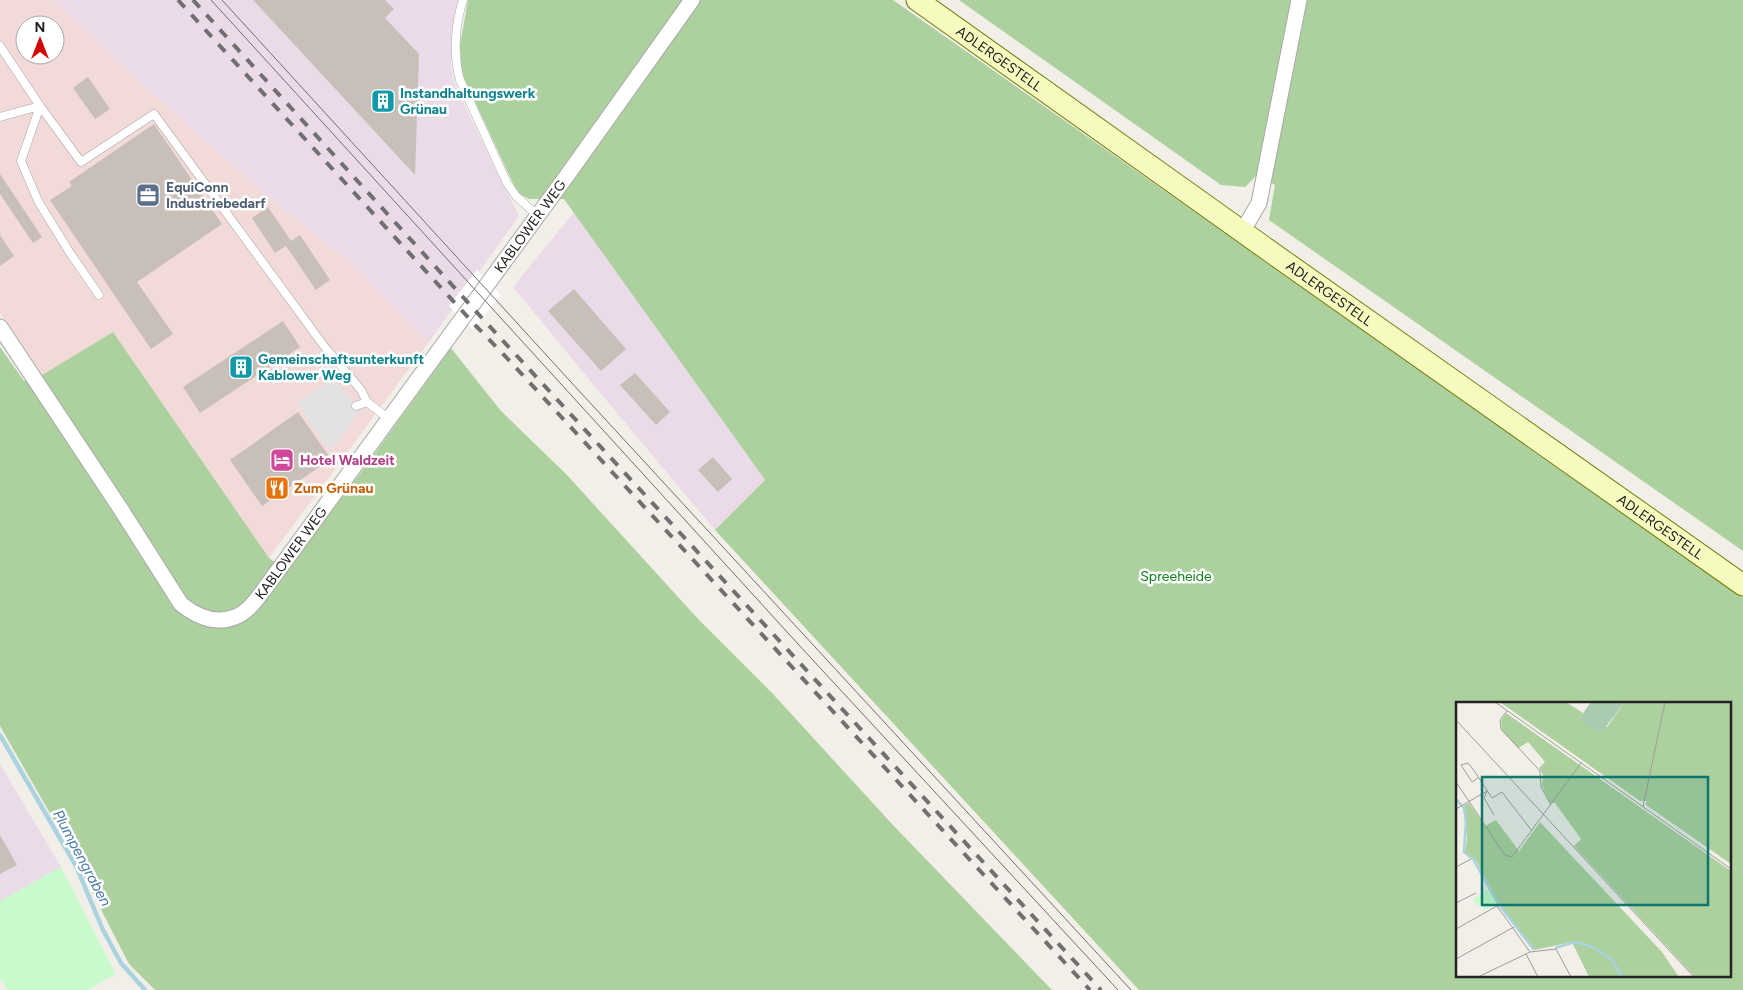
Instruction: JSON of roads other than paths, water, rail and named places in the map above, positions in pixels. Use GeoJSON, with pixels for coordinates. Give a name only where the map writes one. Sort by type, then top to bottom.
{"type":"FeatureCollection","features":[{"type":"Feature","properties":{"kind":"main road","name":"ADLERGESTELL"},"geometry":{"type":"LineString","coordinates":[[917,0],[1743,585]]}},
{"type":"Feature","properties":{"kind":"street","name":"KABLOWER WEG"},"geometry":{"type":"LineString","coordinates":[[0,327],[181,604],[193,613],[205,618],[219,620],[235,617],[253,603],[389,419],[692,0]]}},
{"type":"Feature","properties":{"kind":"street"},"geometry":{"type":"LineString","coordinates":[[1242,232],[1259,203],[1299,0]]}},
{"type":"Feature","properties":{"kind":"lane"},"geometry":{"type":"LineString","coordinates":[[463,0],[457,17],[456,63],[460,80],[507,183],[516,196],[537,215]]}},
{"type":"Feature","properties":{"kind":"lane"},"geometry":{"type":"LineString","coordinates":[[0,46],[40,106],[81,162],[154,114],[324,346],[361,390],[367,402],[389,419]]}},
{"type":"Feature","properties":{"kind":"lane"},"geometry":{"type":"LineString","coordinates":[[1,114],[40,106]]}},
{"type":"Feature","properties":{"kind":"lane"},"geometry":{"type":"LineString","coordinates":[[40,106],[21,161],[38,201],[99,296]]}},
{"type":"Feature","properties":{"kind":"lane"},"geometry":{"type":"LineString","coordinates":[[356,406],[367,402]]}},
{"type":"Feature","properties":{"kind":"waterway","name":"Plumpengraben"},"geometry":{"type":"LineString","coordinates":[[0,735],[76,866],[103,930],[121,963],[145,990]]}},
{"type":"Feature","properties":{"kind":"tram line"},"geometry":{"type":"LineString","coordinates":[[211,0],[798,644],[1118,990]]}},
{"type":"Feature","properties":{"kind":"tram line"},"geometry":{"type":"LineString","coordinates":[[222,0],[1131,990]]}},
{"type":"Feature","properties":{"kind":"railway"},"geometry":{"type":"LineString","coordinates":[[178,0],[476,326],[1090,990]]}},
{"type":"Feature","properties":{"kind":"railway"},"geometry":{"type":"LineString","coordinates":[[193,0],[482,318],[1101,990]]}},
{"type":"Feature","properties":{"kind":"place","name":"Instandhaltungswerk Grünau"},"geometry":{"type":"Point","coordinates":[383,101]}},
{"type":"Feature","properties":{"kind":"place","name":"EquiConn Industriebedarf"},"geometry":{"type":"Point","coordinates":[148,195]}},
{"type":"Feature","properties":{"kind":"place","name":"Gemeinschaftsunterkunft Kablower Weg"},"geometry":{"type":"Point","coordinates":[241,367]}},
{"type":"Feature","properties":{"kind":"place","name":"Hotel Waldzeit"},"geometry":{"type":"Point","coordinates":[282,460]}},
{"type":"Feature","properties":{"kind":"place","name":"Zum Grünau"},"geometry":{"type":"Point","coordinates":[277,488]}},
{"type":"Feature","properties":{"kind":"park label","name":"Spreeheide"},"geometry":{"type":"Point","coordinates":[1176,576]}}]}
